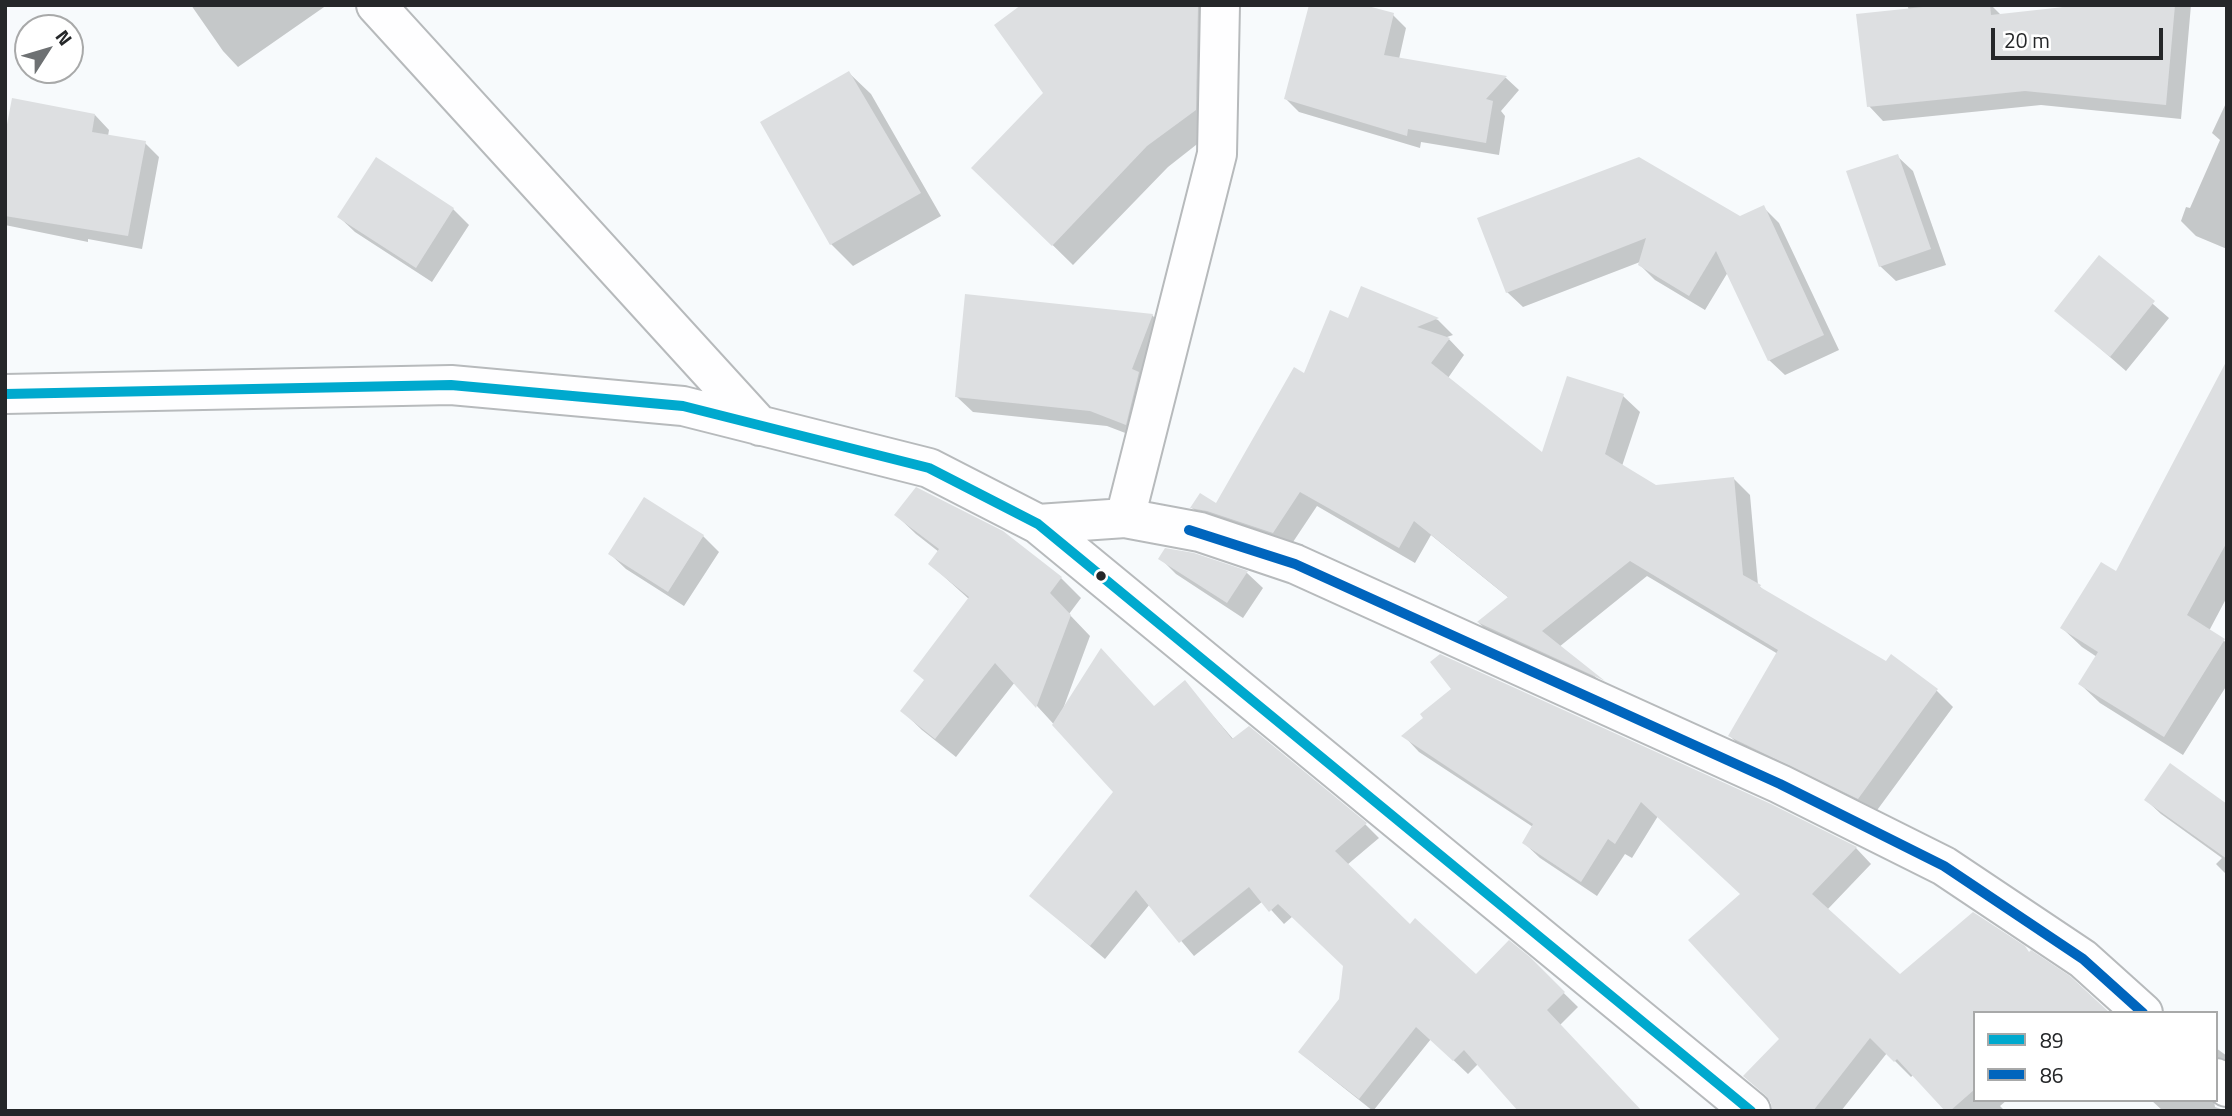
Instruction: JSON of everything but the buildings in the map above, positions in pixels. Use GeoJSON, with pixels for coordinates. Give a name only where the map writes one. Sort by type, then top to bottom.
{"type":"FeatureCollection","features":[{"type":"Feature","properties":{"kind":"street"},"geometry":{"type":"LineString","coordinates":[[376,5],[760,426]]}},
{"type":"Feature","properties":{"kind":"street"},"geometry":{"type":"LineString","coordinates":[[1125,518],[1217,154],[1220,5]]}},
{"type":"Feature","properties":{"kind":"street"},"geometry":{"type":"LineString","coordinates":[[5,394],[451,384],[682,407],[929,468],[1038,524],[1751,1111]]}},
{"type":"Feature","properties":{"kind":"street"},"geometry":{"type":"LineString","coordinates":[[1038,524],[1125,518],[1200,532],[1295,564],[1780,785],[1944,866],[2083,959],[2141,1011]]}},
{"type":"Feature","properties":{"kind":"transit line","name":"89"},"geometry":{"type":"LineString","coordinates":[[5,394],[451,385],[683,406],[929,468],[1038,524],[1751,1111]]}},
{"type":"Feature","properties":{"kind":"transit line","name":"86"},"geometry":{"type":"LineString","coordinates":[[1189,530],[1295,564],[1780,784],[1944,866],[2083,959],[2141,1011]]}}]}
